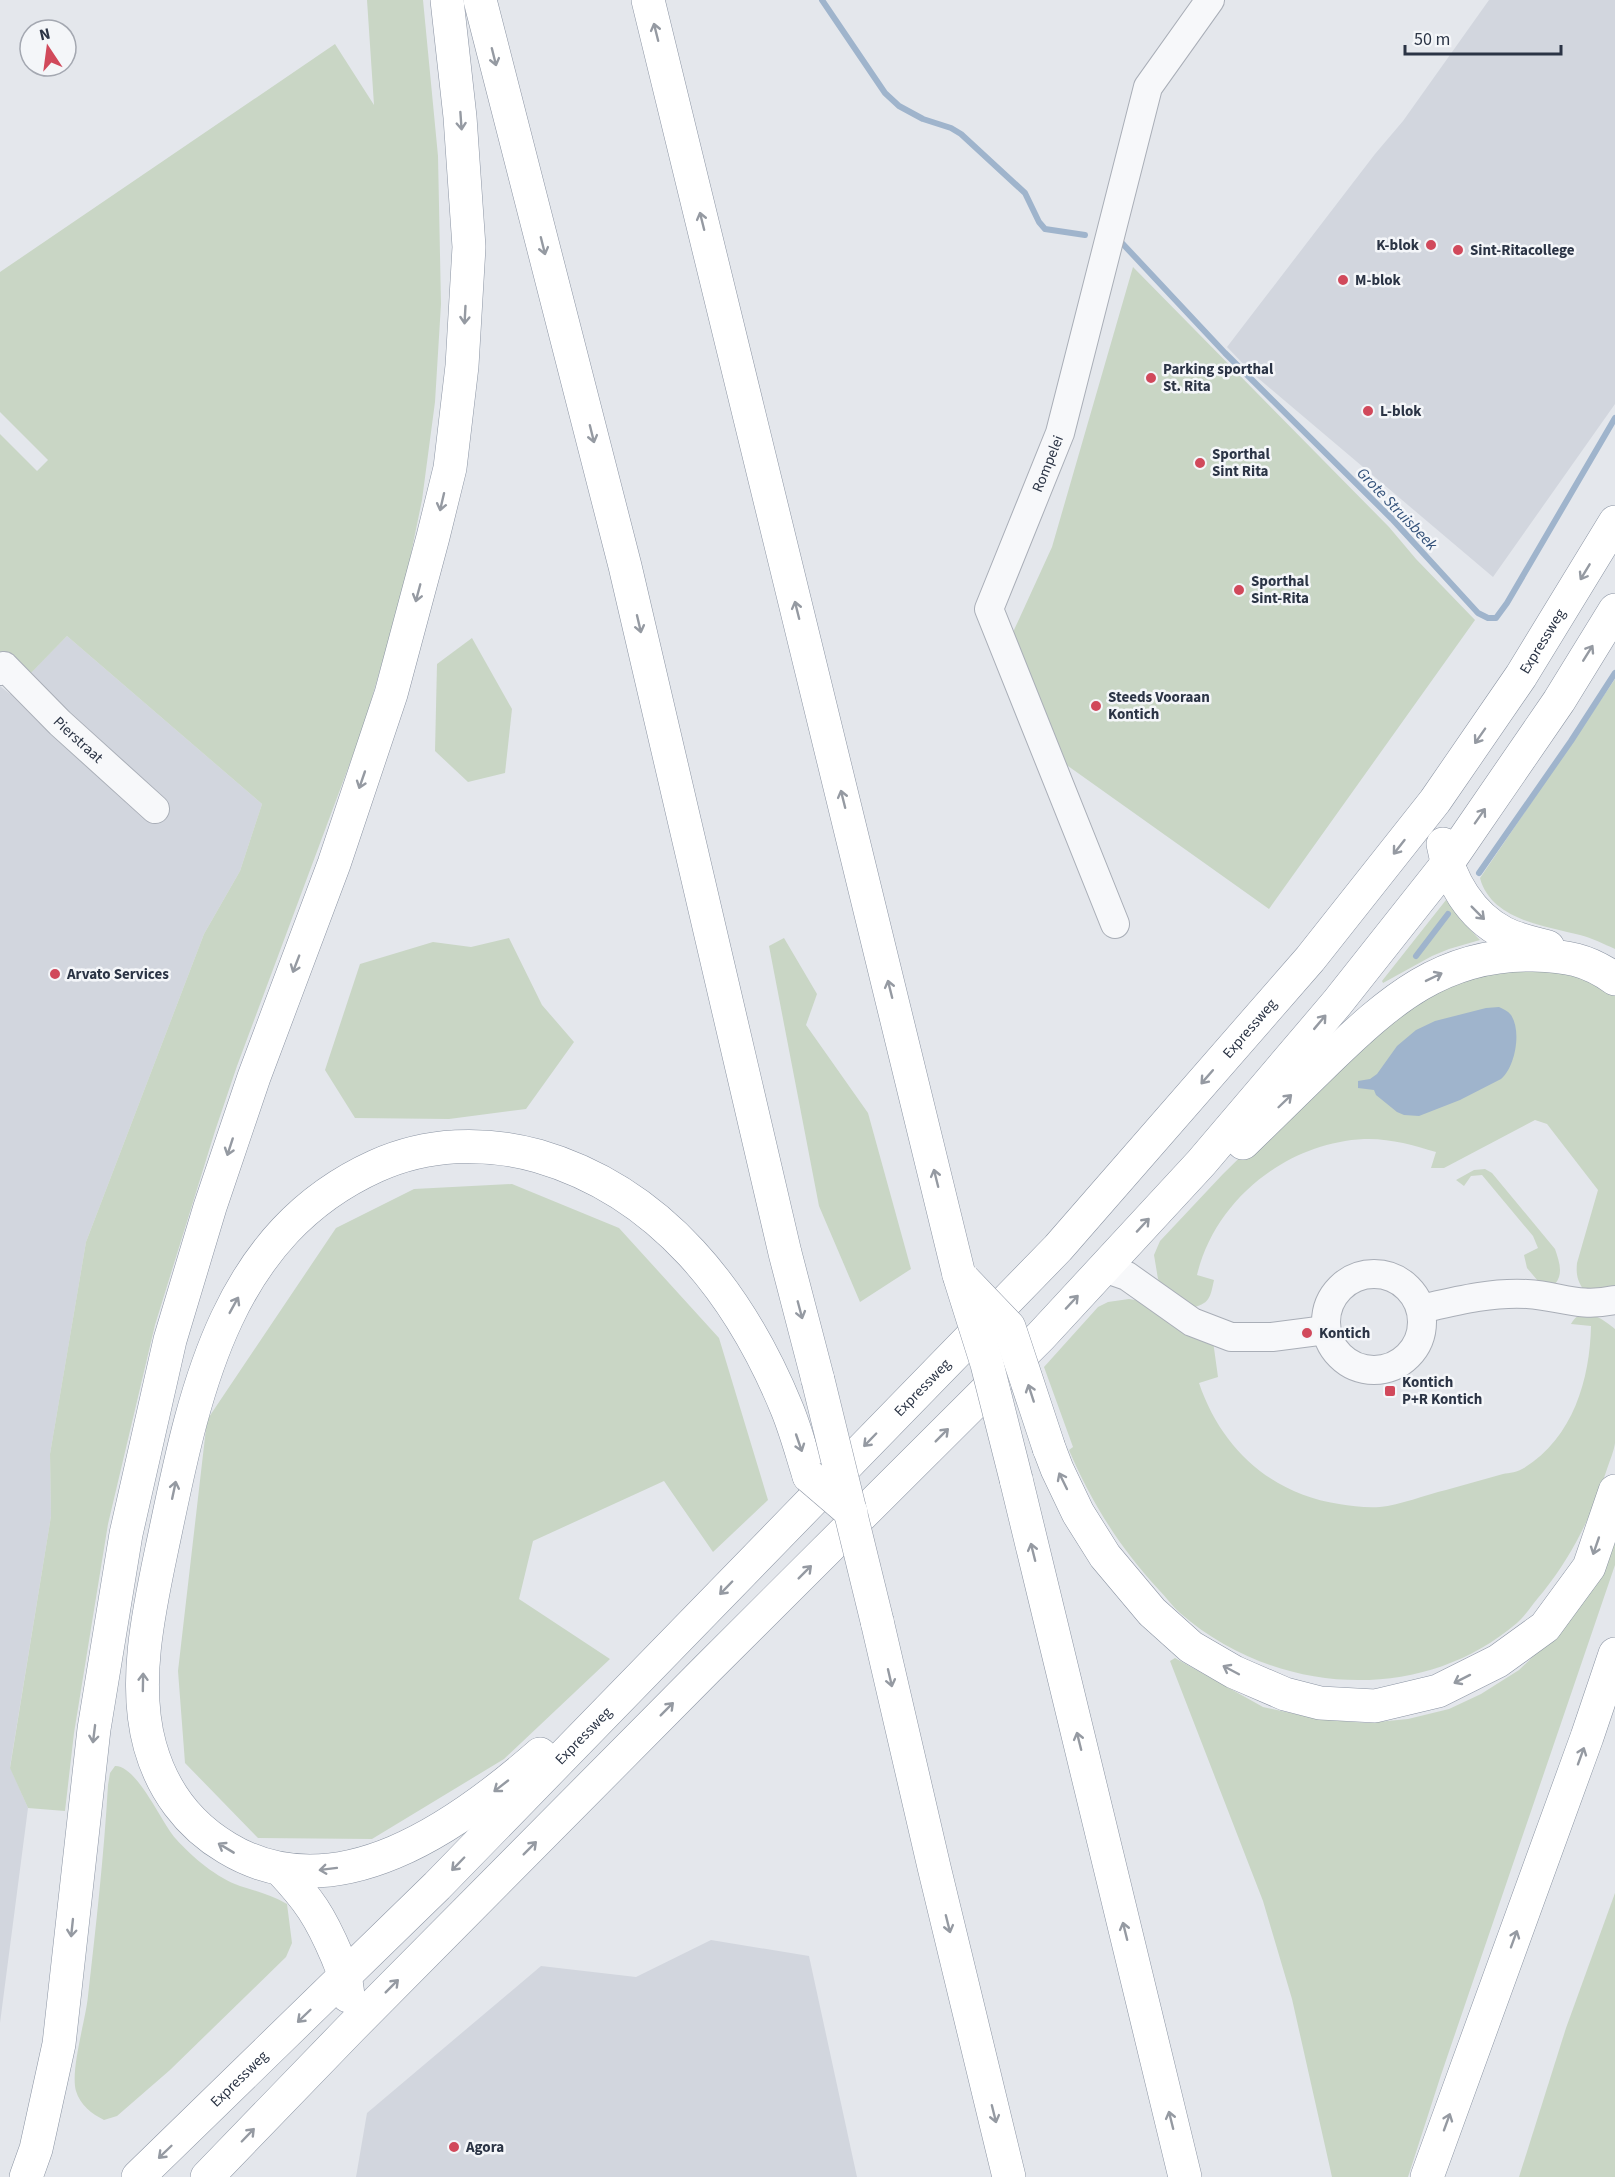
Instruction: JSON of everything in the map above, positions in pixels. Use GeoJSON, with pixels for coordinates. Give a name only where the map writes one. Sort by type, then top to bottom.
{"type":"FeatureCollection","features":[{"type":"Feature","properties":{"kind":"highway"},"geometry":{"type":"LineString","coordinates":[[53,2177],[31,2163],[59,2044],[94,1729],[126,1534],[170,1340],[210,1207],[254,1077],[334,864],[391,694],[450,468],[462,366],[469,247],[460,117],[447,0]]}},
{"type":"Feature","properties":{"kind":"highway"},"geometry":{"type":"LineString","coordinates":[[480,0],[626,566],[785,1253],[877,1621],[1009,2177]]}},
{"type":"Feature","properties":{"kind":"highway"},"geometry":{"type":"LineString","coordinates":[[648,0],[959,1275],[987,1364],[1016,1479],[1185,2177]]}},
{"type":"Feature","properties":{"kind":"highway","name":"Expressweg"},"geometry":{"type":"LineString","coordinates":[[138,2177],[437,1886],[1058,1248],[1310,959],[1435,801],[1521,676],[1615,522]]}},
{"type":"Feature","properties":{"kind":"highway"},"geometry":{"type":"LineString","coordinates":[[207,2177],[351,2028],[1041,1336],[1201,1163],[1337,1003],[1446,864],[1559,701],[1615,610]]}},
{"type":"Feature","properties":{"kind":"highway"},"geometry":{"type":"LineString","coordinates":[[1435,801],[1446,864],[1464,896],[1482,917],[1502,932],[1549,947],[1565,957]]}},
{"type":"Feature","properties":{"kind":"highway"},"geometry":{"type":"LineString","coordinates":[[1201,1163],[1237,1148],[1373,1017],[1420,984],[1453,968],[1486,959],[1523,955],[1565,957],[1583,961],[1615,979]]}},
{"type":"Feature","properties":{"kind":"highway"},"geometry":{"type":"LineString","coordinates":[[645,1671],[591,1709],[522,1769],[443,1828],[376,1860],[317,1870],[280,1869],[244,1859],[216,1842],[194,1824],[174,1800],[151,1748],[145,1722],[142,1682],[151,1605],[177,1477],[196,1397],[226,1320],[249,1277],[280,1234],[312,1203],[350,1178],[394,1158],[424,1150],[456,1146],[487,1146],[520,1151],[568,1165],[612,1186],[659,1220],[702,1265],[739,1314],[788,1411],[809,1476],[850,1512]]}},
{"type":"Feature","properties":{"kind":"highway"},"geometry":{"type":"LineString","coordinates":[[1058,1248],[1104,1268]]}},
{"type":"Feature","properties":{"kind":"highway"},"geometry":{"type":"LineString","coordinates":[[959,1275],[1009,1327],[1057,1468],[1078,1513],[1105,1556],[1152,1612],[1191,1647],[1234,1672],[1285,1694],[1320,1703],[1375,1706],[1438,1691],[1498,1661],[1545,1627],[1589,1567],[1615,1491]]}},
{"type":"Feature","properties":{"kind":"highway"},"geometry":{"type":"LineString","coordinates":[[1427,2177],[1615,1654]]}},
{"type":"Feature","properties":{"kind":"highway"},"geometry":{"type":"LineString","coordinates":[[280,1869],[316,1912],[346,1975],[351,2028]]}},
{"type":"Feature","properties":{"kind":"street","name":"Rompelei"},"geometry":{"type":"LineString","coordinates":[[1115,924],[989,609],[1060,433],[1148,87],[1210,0]]}},
{"type":"Feature","properties":{"kind":"street","name":"Pierstraat"},"geometry":{"type":"LineString","coordinates":[[2,669],[155,809]]}},
{"type":"Feature","properties":{"kind":"street"},"geometry":{"type":"LineString","coordinates":[[1104,1268],[1127,1276],[1192,1322],[1232,1337],[1272,1337],[1326,1330]]}},
{"type":"Feature","properties":{"kind":"street"},"geometry":{"type":"LineString","coordinates":[[1364,1274],[1380,1274],[1396,1279],[1413,1292],[1421,1309],[1423,1326],[1413,1350],[1401,1362],[1386,1369],[1371,1370],[1354,1366],[1343,1359],[1332,1347],[1326,1330],[1329,1302],[1342,1285],[1364,1274]]}},
{"type":"Feature","properties":{"kind":"street"},"geometry":{"type":"LineString","coordinates":[[1421,1309],[1468,1298],[1528,1294],[1608,1307]]}},
{"type":"Feature","properties":{"kind":"shaded area","name":"Sint-Ritacollege"},"geometry":{"type":"Polygon","coordinates":[[[1489,0],[1615,0],[1615,404],[1493,577],[1252,373],[1227,347],[1375,154],[1403,121],[1489,0]]]}},
{"type":"Feature","properties":{"kind":"shaded area"},"geometry":{"type":"Polygon","coordinates":[[[67,636],[262,804],[240,871],[204,934],[86,1242],[50,1454],[51,1516],[10,1767],[28,1808],[0,2023],[0,686],[10,694],[67,636]]]}},
{"type":"Feature","properties":{"kind":"shaded area"},"geometry":{"type":"Polygon","coordinates":[[[711,1940],[809,1956],[857,2177],[356,2177],[367,2113],[541,1966],[636,1977],[711,1940]]]}},
{"type":"Feature","properties":{"kind":"green space"},"geometry":{"type":"Polygon","coordinates":[[[367,0],[423,0],[438,156],[441,304],[435,402],[422,500],[404,588],[363,728],[237,1066],[155,1325],[108,1524],[74,1733],[65,1811],[28,1808],[10,1768],[51,1516],[50,1454],[86,1242],[204,934],[240,871],[262,804],[67,636],[29,675],[0,654],[0,434],[37,471],[48,460],[0,412],[0,272],[335,44],[374,105],[367,0]]]}},
{"type":"Feature","properties":{"kind":"green space","name":"Sporthal Sint-Rita"},"geometry":{"type":"Polygon","coordinates":[[[1133,267],[1389,527],[1416,559],[1475,620],[1269,909],[1061,761],[1012,650],[1014,630],[1052,547],[1133,267]]]}},
{"type":"Feature","properties":{"kind":"green space"},"geometry":{"type":"Polygon","coordinates":[[[472,638],[512,709],[505,773],[468,782],[435,751],[437,664],[472,638]]]}},
{"type":"Feature","properties":{"kind":"green space"},"geometry":{"type":"Polygon","coordinates":[[[1615,679],[1615,949],[1589,938],[1521,919],[1495,903],[1486,892],[1480,878],[1615,679]]]}},
{"type":"Feature","properties":{"kind":"green space"},"geometry":{"type":"Polygon","coordinates":[[[1446,900],[1480,940],[1432,956],[1383,983],[1382,981],[1446,900]]]}},
{"type":"Feature","properties":{"kind":"green space"},"geometry":{"type":"Polygon","coordinates":[[[509,938],[542,1005],[574,1042],[526,1109],[449,1119],[355,1118],[325,1070],[360,964],[433,942],[471,947],[509,938]]]}},
{"type":"Feature","properties":{"kind":"green space"},"geometry":{"type":"Polygon","coordinates":[[[784,938],[817,994],[806,1025],[868,1113],[911,1269],[860,1302],[819,1206],[769,946],[784,938]]]}},
{"type":"Feature","properties":{"kind":"green space"},"geometry":{"type":"Polygon","coordinates":[[[1563,968],[1615,995],[1615,1290],[1583,1289],[1579,1283],[1577,1263],[1598,1190],[1547,1124],[1535,1120],[1444,1168],[1431,1168],[1436,1152],[1383,1140],[1364,1139],[1335,1143],[1308,1151],[1258,1180],[1237,1200],[1220,1223],[1206,1248],[1197,1275],[1214,1280],[1210,1296],[1205,1302],[1190,1308],[1165,1290],[1158,1279],[1154,1255],[1160,1241],[1223,1174],[1352,1047],[1458,975],[1563,968]]]}},
{"type":"Feature","properties":{"kind":"green space"},"geometry":{"type":"Polygon","coordinates":[[[1485,1169],[1492,1173],[1555,1249],[1560,1272],[1555,1284],[1538,1281],[1527,1268],[1524,1255],[1538,1248],[1533,1236],[1482,1175],[1471,1176],[1464,1186],[1456,1180],[1474,1170],[1485,1169]]]}},
{"type":"Feature","properties":{"kind":"green space"},"geometry":{"type":"Polygon","coordinates":[[[512,1184],[619,1228],[719,1338],[768,1500],[713,1552],[664,1481],[533,1541],[519,1599],[610,1659],[504,1759],[372,1839],[258,1838],[185,1763],[178,1671],[207,1420],[336,1228],[414,1189],[512,1184]]]}},
{"type":"Feature","properties":{"kind":"green space"},"geometry":{"type":"Polygon","coordinates":[[[1129,1299],[1141,1301],[1213,1341],[1218,1377],[1199,1383],[1221,1428],[1252,1464],[1292,1490],[1314,1499],[1370,1507],[1396,1504],[1516,1471],[1541,1455],[1555,1441],[1576,1406],[1587,1366],[1591,1326],[1571,1324],[1581,1315],[1599,1317],[1615,1329],[1615,1443],[1581,1534],[1554,1578],[1517,1623],[1479,1650],[1437,1668],[1393,1678],[1347,1680],[1302,1674],[1259,1661],[1217,1640],[1174,1607],[1132,1558],[1108,1524],[1069,1450],[1073,1447],[1044,1367],[1098,1307],[1108,1302],[1129,1299]]]}},
{"type":"Feature","properties":{"kind":"green space"},"geometry":{"type":"Polygon","coordinates":[[[1615,1536],[1615,1565],[1408,2177],[1332,2177],[1292,1999],[1263,1901],[1170,1661],[1175,1658],[1263,1707],[1318,1719],[1367,1723],[1408,1719],[1449,1709],[1481,1694],[1519,1670],[1547,1643],[1615,1536]]]}},
{"type":"Feature","properties":{"kind":"green space"},"geometry":{"type":"Polygon","coordinates":[[[115,1766],[123,1768],[132,1775],[149,1796],[170,1832],[205,1866],[231,1882],[287,1904],[292,1943],[286,1957],[170,2070],[117,2116],[104,2120],[83,2105],[76,2091],[75,2071],[87,2006],[108,1785],[110,1773],[115,1766]]]}},
{"type":"Feature","properties":{"kind":"green space"},"geometry":{"type":"Polygon","coordinates":[[[1615,1893],[1615,2177],[1519,2177],[1566,2028],[1615,1893]]]}},
{"type":"Feature","properties":{"kind":"water"},"geometry":{"type":"Polygon","coordinates":[[[1499,1007],[1511,1015],[1516,1030],[1513,1058],[1506,1074],[1501,1079],[1460,1100],[1419,1116],[1397,1112],[1376,1095],[1374,1090],[1358,1088],[1358,1081],[1370,1079],[1377,1074],[1397,1046],[1416,1030],[1435,1021],[1486,1008],[1499,1007]]]}},
{"type":"Feature","properties":{"kind":"waterway","name":"Grote Struisbeek"},"geometry":{"type":"LineString","coordinates":[[822,0],[885,93],[899,106],[923,119],[951,128],[961,134],[1025,193],[1039,222],[1045,229],[1085,235]]}},
{"type":"Feature","properties":{"kind":"waterway","name":"Grote Struisbeek"},"geometry":{"type":"LineString","coordinates":[[1121,242],[1225,353],[1392,519],[1478,613],[1488,618],[1496,618],[1507,603],[1615,418]]}},
{"type":"Feature","properties":{"kind":"waterway"},"geometry":{"type":"LineString","coordinates":[[1479,873],[1571,741],[1615,673]]}},
{"type":"Feature","properties":{"kind":"waterway"},"geometry":{"type":"LineString","coordinates":[[1416,956],[1448,914]]}},
{"type":"Feature","properties":{"kind":"place","name":"K-blok"},"geometry":{"type":"Point","coordinates":[1431,245]}},
{"type":"Feature","properties":{"kind":"place","name":"Sint-Ritacollege"},"geometry":{"type":"Point","coordinates":[1458,250]}},
{"type":"Feature","properties":{"kind":"place","name":"M-blok"},"geometry":{"type":"Point","coordinates":[1343,280]}},
{"type":"Feature","properties":{"kind":"place","name":"Parking sporthal St. Rita"},"geometry":{"type":"Point","coordinates":[1151,378]}},
{"type":"Feature","properties":{"kind":"place","name":"L-blok"},"geometry":{"type":"Point","coordinates":[1368,411]}},
{"type":"Feature","properties":{"kind":"place","name":"Sporthal Sint Rita"},"geometry":{"type":"Point","coordinates":[1200,463]}},
{"type":"Feature","properties":{"kind":"place","name":"Sporthal Sint-Rita"},"geometry":{"type":"Point","coordinates":[1239,590]}},
{"type":"Feature","properties":{"kind":"place","name":"Steeds Vooraan Kontich"},"geometry":{"type":"Point","coordinates":[1096,706]}},
{"type":"Feature","properties":{"kind":"place","name":"Arvato Services"},"geometry":{"type":"Point","coordinates":[55,974]}},
{"type":"Feature","properties":{"kind":"place","name":"Kontich"},"geometry":{"type":"Point","coordinates":[1307,1333]}},
{"type":"Feature","properties":{"kind":"place","name":"Kontich P+R Kontich"},"geometry":{"type":"Point","coordinates":[1390,1391]}},
{"type":"Feature","properties":{"kind":"place","name":"Agora"},"geometry":{"type":"Point","coordinates":[454,2147]}}]}
